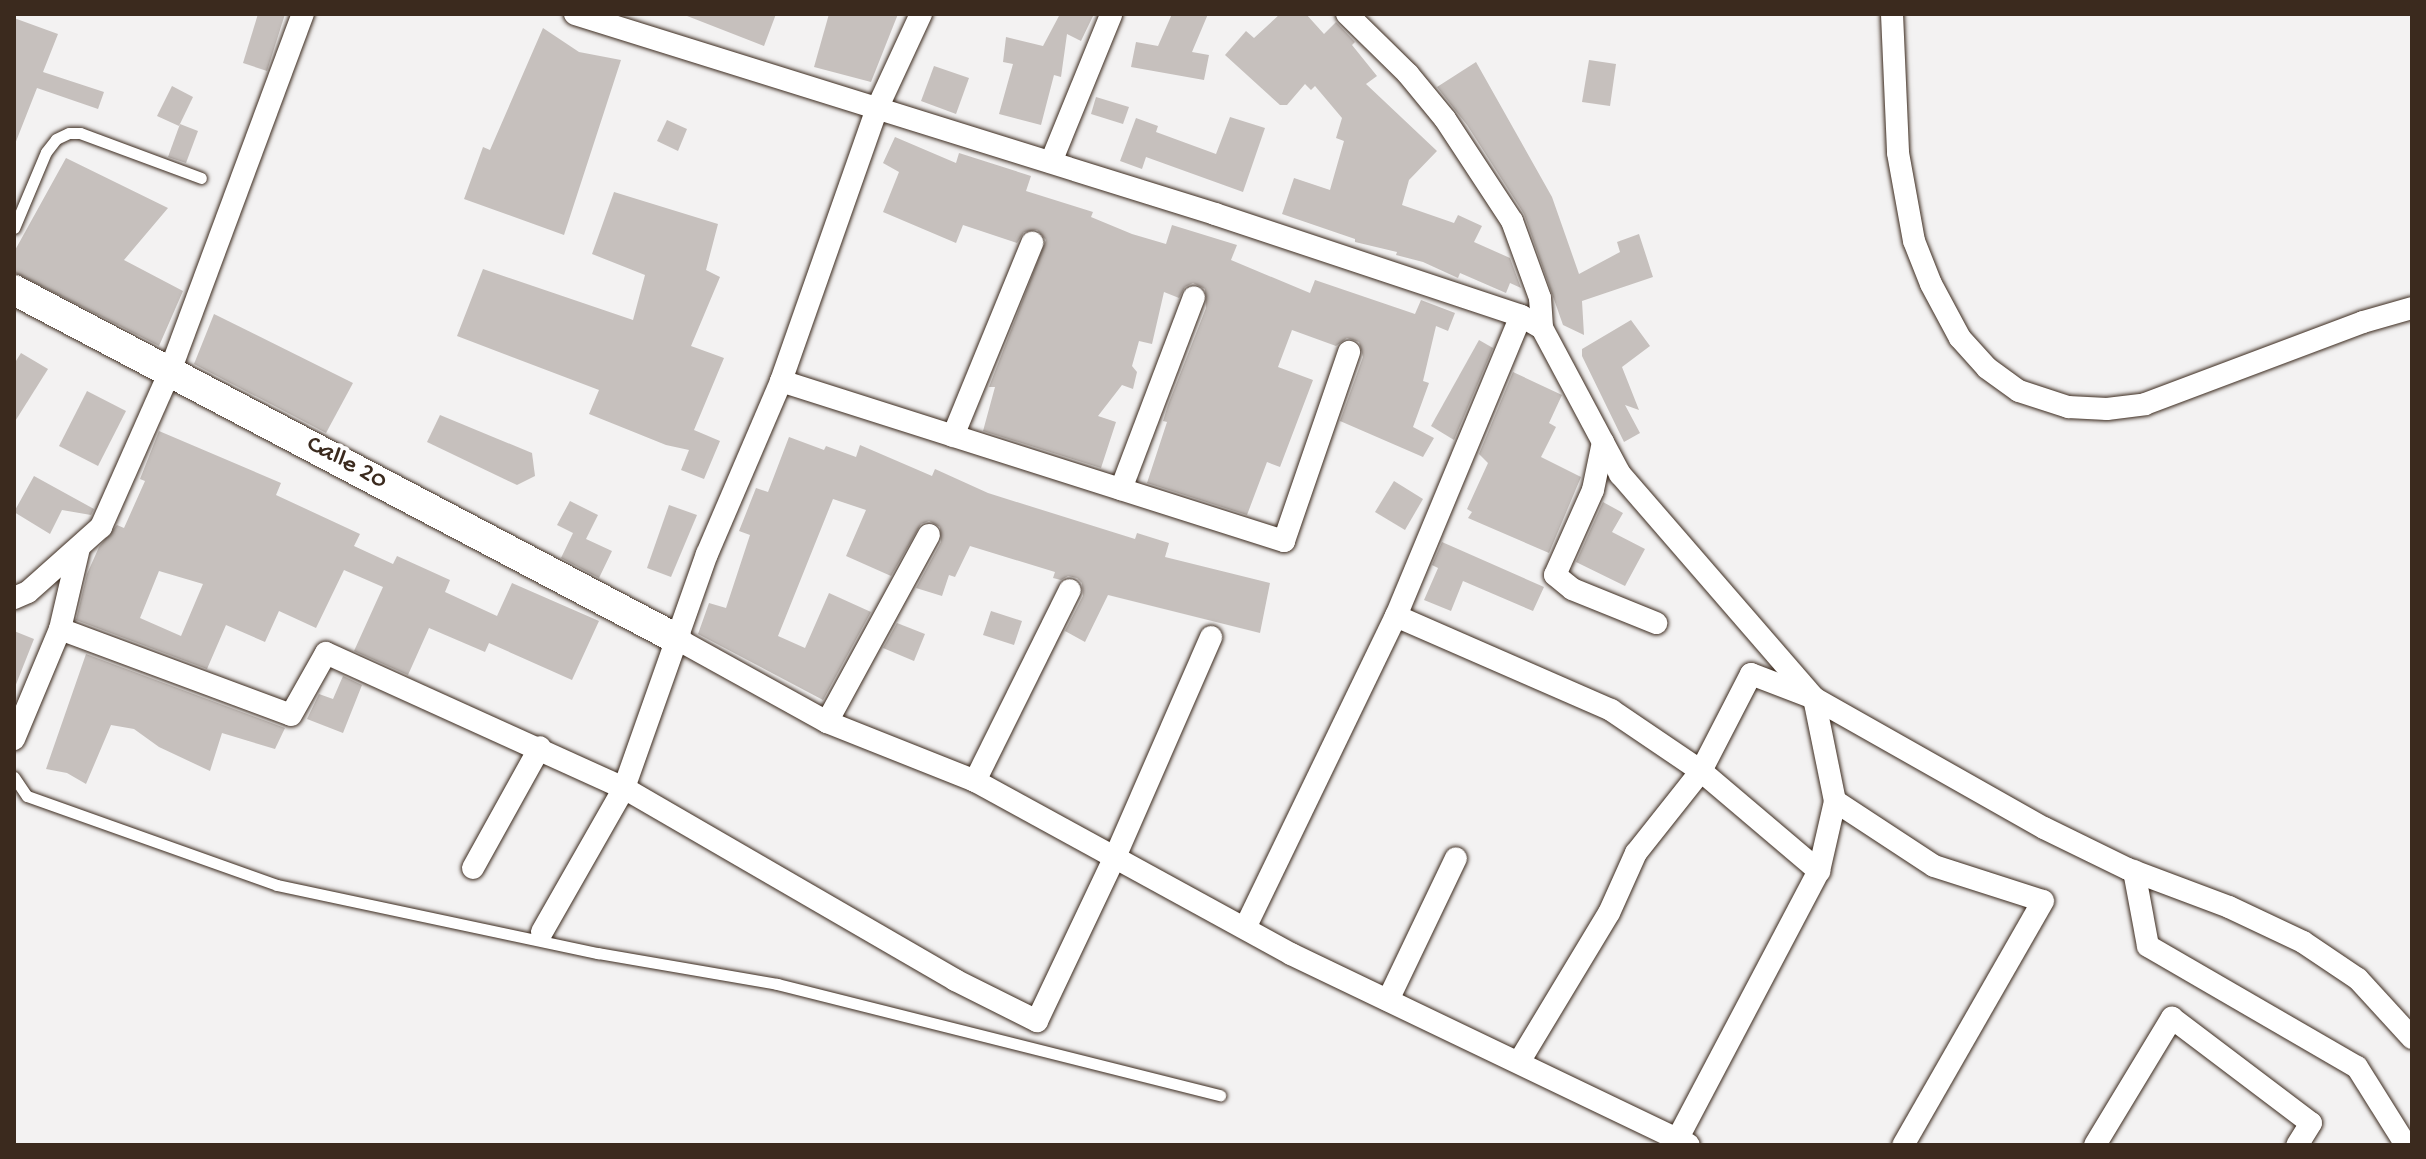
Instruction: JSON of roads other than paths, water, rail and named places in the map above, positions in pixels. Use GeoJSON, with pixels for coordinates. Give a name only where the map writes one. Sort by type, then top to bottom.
{"type":"FeatureCollection","features":[{"type":"Feature","properties":{"kind":"main road","name":"Calle 20"},"geometry":{"type":"LineString","coordinates":[[14,290],[677,639]]}},
{"type":"Feature","properties":{"kind":"street"},"geometry":{"type":"LineString","coordinates":[[14,598],[28,592],[101,527],[170,371],[303,14]]}},
{"type":"Feature","properties":{"kind":"street"},"geometry":{"type":"LineString","coordinates":[[575,14],[876,111],[1051,162],[1521,316],[1542,328]]}},
{"type":"Feature","properties":{"kind":"street"},"geometry":{"type":"LineString","coordinates":[[542,932],[624,788],[707,554],[781,381],[876,111],[921,14]]}},
{"type":"Feature","properties":{"kind":"street"},"geometry":{"type":"LineString","coordinates":[[677,639],[827,722],[975,781],[1245,928],[1684,1142],[1819,871],[1835,801],[1814,698],[1620,474],[1542,328],[1540,298],[1512,221],[1445,119],[1408,74],[1347,14]]}},
{"type":"Feature","properties":{"kind":"street"},"geometry":{"type":"LineString","coordinates":[[1892,14],[1898,153],[1914,241],[1931,284],[1960,338],[1987,368],[2019,391],[2068,407],[2107,409],[2145,404],[2363,322],[2412,308]]}},
{"type":"Feature","properties":{"kind":"street"},"geometry":{"type":"LineString","coordinates":[[1051,162],[1111,15]]}},
{"type":"Feature","properties":{"kind":"street"},"geometry":{"type":"LineString","coordinates":[[953,436],[1032,243]]}},
{"type":"Feature","properties":{"kind":"street"},"geometry":{"type":"LineString","coordinates":[[1121,489],[1194,297]]}},
{"type":"Feature","properties":{"kind":"street"},"geometry":{"type":"LineString","coordinates":[[1245,928],[1396,616],[1521,316]]}},
{"type":"Feature","properties":{"kind":"street"},"geometry":{"type":"LineString","coordinates":[[781,381],[1284,541],[1349,352]]}},
{"type":"Feature","properties":{"kind":"street"},"geometry":{"type":"LineString","coordinates":[[1603,442],[1593,490],[1555,575],[1572,589],[1656,623]]}},
{"type":"Feature","properties":{"kind":"street"},"geometry":{"type":"LineString","coordinates":[[827,722],[929,535]]}},
{"type":"Feature","properties":{"kind":"street"},"geometry":{"type":"LineString","coordinates":[[14,739],[60,629],[79,548]]}},
{"type":"Feature","properties":{"kind":"street"},"geometry":{"type":"LineString","coordinates":[[975,781],[1070,590]]}},
{"type":"Feature","properties":{"kind":"street"},"geometry":{"type":"LineString","coordinates":[[1396,616],[1611,710],[1701,771],[1819,871]]}},
{"type":"Feature","properties":{"kind":"street"},"geometry":{"type":"LineString","coordinates":[[60,629],[291,715],[326,653],[540,747],[624,788],[955,980],[1037,1021],[1115,857],[1211,637]]}},
{"type":"Feature","properties":{"kind":"street"},"geometry":{"type":"LineString","coordinates":[[1519,1062],[1609,913],[1636,853],[1701,771],[1751,674],[1814,698],[2044,828],[2134,871],[2229,907],[2303,942],[2358,979],[2412,1038]]}},
{"type":"Feature","properties":{"kind":"street"},"geometry":{"type":"LineString","coordinates":[[473,868],[540,747]]}},
{"type":"Feature","properties":{"kind":"street"},"geometry":{"type":"LineString","coordinates":[[1835,801],[1934,866],[2043,901],[1903,1145]]}},
{"type":"Feature","properties":{"kind":"street"},"geometry":{"type":"LineString","coordinates":[[1388,1000],[1456,858]]}},
{"type":"Feature","properties":{"kind":"street"},"geometry":{"type":"LineString","coordinates":[[2134,871],[2148,946],[2357,1067],[2406,1145]]}},
{"type":"Feature","properties":{"kind":"street"},"geometry":{"type":"LineString","coordinates":[[2095,1145],[2172,1018],[2311,1123],[2297,1145]]}},
{"type":"Feature","properties":{"kind":"lane"},"geometry":{"type":"LineString","coordinates":[[14,228],[46,152],[56,139],[69,133],[80,133],[201,178]]}},
{"type":"Feature","properties":{"kind":"lane"},"geometry":{"type":"LineString","coordinates":[[14,777],[27,796],[277,885],[598,953],[777,984],[1220,1095]]}}]}
